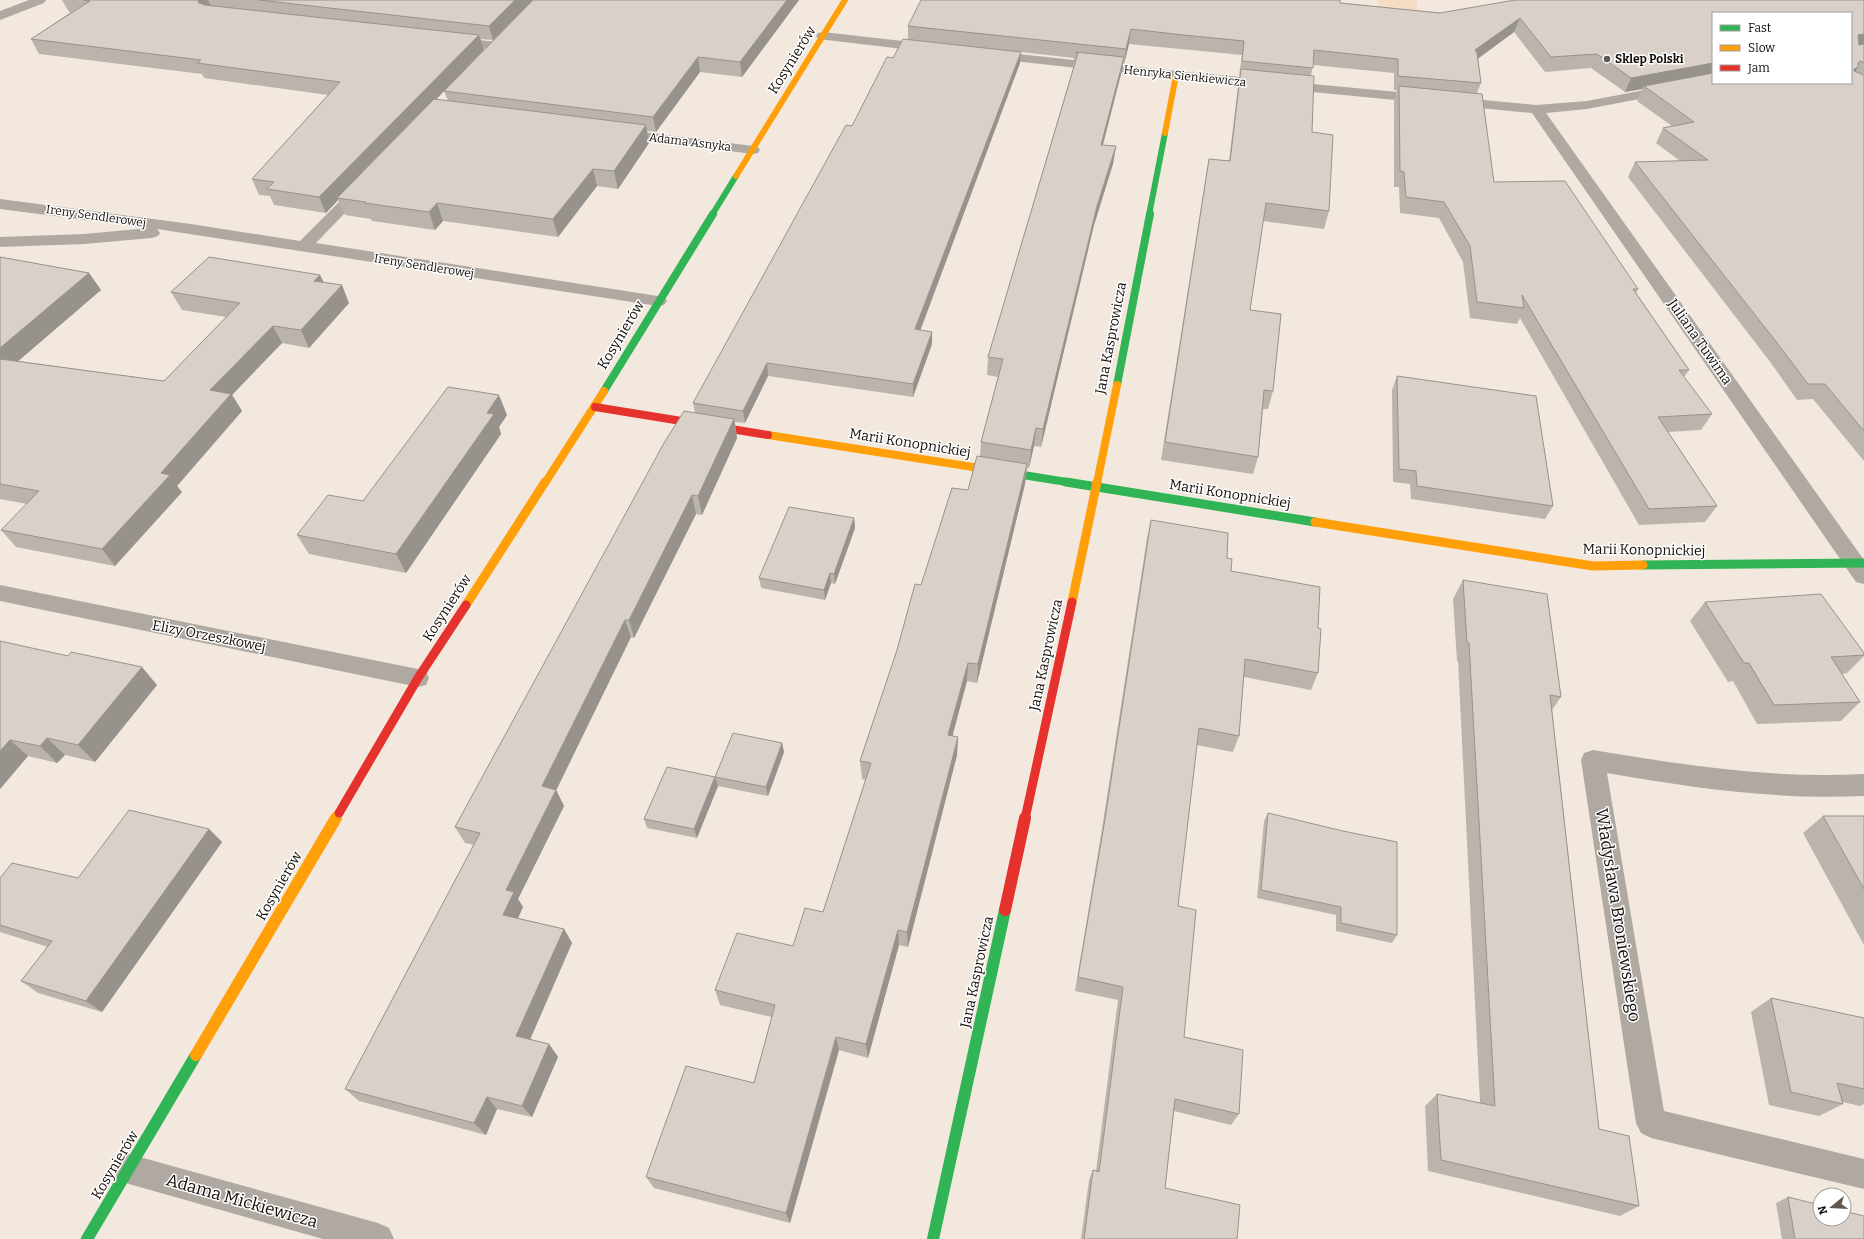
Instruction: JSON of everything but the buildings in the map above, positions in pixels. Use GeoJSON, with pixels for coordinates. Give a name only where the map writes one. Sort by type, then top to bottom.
{"type":"FeatureCollection","features":[{"type":"Feature","properties":{"kind":"street"},"geometry":{"type":"LineString","coordinates":[[0,16],[40,0]]}},
{"type":"Feature","properties":{"kind":"street","name":"Kosynierów"},"geometry":{"type":"LineString","coordinates":[[87,1239],[418,678],[595,407],[658,301],[845,0]]}},
{"type":"Feature","properties":{"kind":"street"},"geometry":{"type":"LineString","coordinates":[[487,56],[508,34]]}},
{"type":"Feature","properties":{"kind":"street"},"geometry":{"type":"LineString","coordinates":[[823,36],[940,49]]}},
{"type":"Feature","properties":{"kind":"street"},"geometry":{"type":"LineString","coordinates":[[442,39],[497,46]]}},
{"type":"Feature","properties":{"kind":"street","name":"Henryka Sienkiewicza"},"geometry":{"type":"LineString","coordinates":[[980,54],[1176,75],[1536,109],[1587,105],[1712,81]]}},
{"type":"Feature","properties":{"kind":"street","name":"Jana Kasprowicza"},"geometry":{"type":"LineString","coordinates":[[933,1239],[1096,487],[1176,75]]}},
{"type":"Feature","properties":{"kind":"street","name":"Juliana Tuwima"},"geometry":{"type":"LineString","coordinates":[[1536,109],[1861,568]]}},
{"type":"Feature","properties":{"kind":"street","name":"Adama Asnyka"},"geometry":{"type":"LineString","coordinates":[[602,131],[753,150]]}},
{"type":"Feature","properties":{"kind":"street"},"geometry":{"type":"LineString","coordinates":[[303,247],[369,178]]}},
{"type":"Feature","properties":{"kind":"street","name":"Ireny Sendlerowej"},"geometry":{"type":"LineString","coordinates":[[0,204],[191,229],[658,301]]}},
{"type":"Feature","properties":{"kind":"street","name":"Ireny Sendlerowej"},"geometry":{"type":"LineString","coordinates":[[0,242],[84,239],[191,229]]}},
{"type":"Feature","properties":{"kind":"street","name":"Marii Konopnickiej"},"geometry":{"type":"LineString","coordinates":[[595,407],[1593,566],[1861,568]]}},
{"type":"Feature","properties":{"kind":"street","name":"Elizy Orzeszkowej"},"geometry":{"type":"LineString","coordinates":[[0,593],[418,678]]}},
{"type":"Feature","properties":{"kind":"street","name":"Władysława Broniewskiego"},"geometry":{"type":"LineString","coordinates":[[1864,785],[1839,788],[1753,786],[1710,781],[1593,760],[1651,1123],[1864,1174]]}},
{"type":"Feature","properties":{"kind":"street","name":"Adama Mickiewicza"},"geometry":{"type":"LineString","coordinates":[[129,1170],[378,1239]]}},
{"type":"Feature","properties":{"kind":"shaded area"},"geometry":{"type":"Polygon","coordinates":[[[1378,0],[1417,0],[1418,16],[1379,12],[1378,0]]]}},
{"type":"Feature","properties":{"kind":"traffic: fast"},"geometry":{"type":"LineString","coordinates":[[1117,385],[1165,133]]}},
{"type":"Feature","properties":{"kind":"traffic: fast"},"geometry":{"type":"LineString","coordinates":[[604,391],[736,176]]}},
{"type":"Feature","properties":{"kind":"traffic: fast"},"geometry":{"type":"LineString","coordinates":[[973,467],[1315,522]]}},
{"type":"Feature","properties":{"kind":"traffic: fast"},"geometry":{"type":"LineString","coordinates":[[1643,565],[1864,563]]}},
{"type":"Feature","properties":{"kind":"traffic: fast"},"geometry":{"type":"LineString","coordinates":[[933,1239],[1005,910]]}},
{"type":"Feature","properties":{"kind":"traffic: fast"},"geometry":{"type":"LineString","coordinates":[[87,1239],[196,1055]]}},
{"type":"Feature","properties":{"kind":"traffic: slow"},"geometry":{"type":"LineString","coordinates":[[736,176],[845,0]]}},
{"type":"Feature","properties":{"kind":"traffic: slow"},"geometry":{"type":"LineString","coordinates":[[1165,133],[1176,75]]}},
{"type":"Feature","properties":{"kind":"traffic: slow"},"geometry":{"type":"LineString","coordinates":[[1072,602],[1117,385]]}},
{"type":"Feature","properties":{"kind":"traffic: slow"},"geometry":{"type":"LineString","coordinates":[[466,605],[604,391]]}},
{"type":"Feature","properties":{"kind":"traffic: slow"},"geometry":{"type":"LineString","coordinates":[[768,435],[973,467]]}},
{"type":"Feature","properties":{"kind":"traffic: slow"},"geometry":{"type":"LineString","coordinates":[[1315,522],[1593,566],[1643,565]]}},
{"type":"Feature","properties":{"kind":"traffic: slow"},"geometry":{"type":"LineString","coordinates":[[196,1055],[339,813]]}},
{"type":"Feature","properties":{"kind":"traffic: jam"},"geometry":{"type":"LineString","coordinates":[[595,407],[768,435]]}},
{"type":"Feature","properties":{"kind":"traffic: jam"},"geometry":{"type":"LineString","coordinates":[[1005,910],[1072,602]]}},
{"type":"Feature","properties":{"kind":"traffic: jam"},"geometry":{"type":"LineString","coordinates":[[339,813],[418,678],[466,605]]}},
{"type":"Feature","properties":{"kind":"place","name":"Sklep Polski"},"geometry":{"type":"Point","coordinates":[1607,59]}}]}
